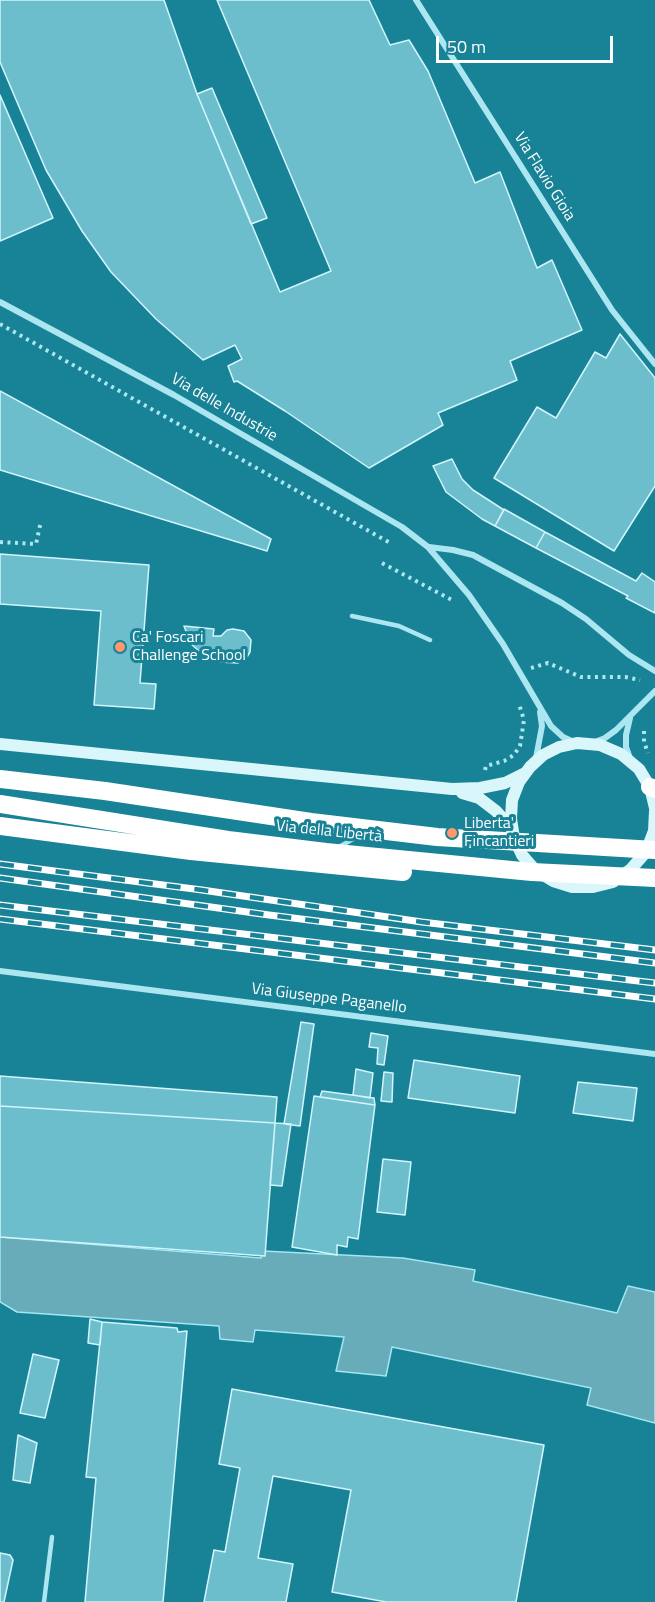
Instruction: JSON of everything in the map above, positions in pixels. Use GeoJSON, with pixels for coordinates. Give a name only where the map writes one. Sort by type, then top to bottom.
{"type":"FeatureCollection","features":[{"type":"Feature","properties":{"kind":"highway","name":"Via della Libertà"},"geometry":{"type":"LineString","coordinates":[[0,779],[105,791],[311,822],[437,837],[655,850]]}},
{"type":"Feature","properties":{"kind":"highway","name":"Via della Libertà"},"geometry":{"type":"LineString","coordinates":[[0,804],[326,852],[532,872],[655,878]]}},
{"type":"Feature","properties":{"kind":"highway"},"geometry":{"type":"LineString","coordinates":[[0,825],[191,851],[439,876],[536,870]]}},
{"type":"Feature","properties":{"kind":"highway"},"geometry":{"type":"LineString","coordinates":[[613,882],[628,879],[655,885]]}},
{"type":"Feature","properties":{"kind":"street","name":"Via Flavio Gioia"},"geometry":{"type":"LineString","coordinates":[[416,0],[612,310],[655,364]]}},
{"type":"Feature","properties":{"kind":"street","name":"Via delle Industrie"},"geometry":{"type":"LineString","coordinates":[[0,302],[174,395],[402,527],[428,547],[470,595],[503,644],[551,726],[563,737],[584,743]]}},
{"type":"Feature","properties":{"kind":"street","name":"Via delle Industrie"},"geometry":{"type":"LineString","coordinates":[[428,547],[473,555],[562,603],[586,619],[629,655],[655,671]]}},
{"type":"Feature","properties":{"kind":"street"},"geometry":{"type":"LineString","coordinates":[[631,762],[626,747],[630,718],[636,708],[655,691]]}},
{"type":"Feature","properties":{"kind":"street","name":"Via delle Industrie"},"geometry":{"type":"LineString","coordinates":[[535,762],[541,741],[542,726],[539,708]]}},
{"type":"Feature","properties":{"kind":"street"},"geometry":{"type":"LineString","coordinates":[[584,743],[600,745],[621,754],[639,769],[652,788],[655,809],[654,831],[646,852],[631,869],[613,882],[593,887],[572,887],[553,881],[536,870],[522,855],[513,831],[512,800],[525,772],[543,755],[560,747],[605,738],[630,718]]}},
{"type":"Feature","properties":{"kind":"street"},"geometry":{"type":"LineString","coordinates":[[0,744],[452,789],[480,788],[505,783],[525,772]]}},
{"type":"Feature","properties":{"kind":"street"},"geometry":{"type":"LineString","coordinates":[[452,789],[479,798],[496,811],[513,831]]}},
{"type":"Feature","properties":{"kind":"street","name":"Via Giuseppe Paganello"},"geometry":{"type":"LineString","coordinates":[[0,971],[655,1054]]}},
{"type":"Feature","properties":{"kind":"lane"},"geometry":{"type":"LineString","coordinates":[[352,616],[399,626],[430,640]]}},
{"type":"Feature","properties":{"kind":"lane"},"geometry":{"type":"LineString","coordinates":[[315,864],[348,841],[378,828],[399,826]]}},
{"type":"Feature","properties":{"kind":"lane"},"geometry":{"type":"LineString","coordinates":[[491,834],[508,842],[522,855]]}},
{"type":"Feature","properties":{"kind":"lane"},"geometry":{"type":"LineString","coordinates":[[44,1602],[52,1537]]}},
{"type":"Feature","properties":{"kind":"path"},"geometry":{"type":"LineString","coordinates":[[0,324],[392,544]]}},
{"type":"Feature","properties":{"kind":"path"},"geometry":{"type":"LineString","coordinates":[[0,542],[36,544],[41,521]]}},
{"type":"Feature","properties":{"kind":"path"},"geometry":{"type":"LineString","coordinates":[[382,563],[454,601]]}},
{"type":"Feature","properties":{"kind":"path"},"geometry":{"type":"LineString","coordinates":[[519,671],[548,663],[582,677],[625,677],[649,683]]}},
{"type":"Feature","properties":{"kind":"path"},"geometry":{"type":"LineString","coordinates":[[644,726],[644,742],[650,760]]}},
{"type":"Feature","properties":{"kind":"water"},"geometry":{"type":"Polygon","coordinates":[[[0,1237],[261,1258],[263,1251],[403,1258],[475,1270],[473,1281],[617,1313],[628,1286],[655,1292],[655,1423],[587,1405],[591,1388],[392,1347],[386,1376],[336,1371],[344,1337],[255,1330],[253,1342],[220,1339],[219,1326],[17,1312],[0,1302],[0,1237]]]}},
{"type":"Feature","properties":{"kind":"building"},"geometry":{"type":"Polygon","coordinates":[[[0,0],[164,0],[197,94],[280,292],[331,271],[217,0],[369,0],[390,45],[409,40],[428,71],[475,183],[500,172],[537,268],[552,260],[582,330],[510,361],[517,380],[438,413],[443,425],[369,468],[285,411],[237,381],[234,382],[228,366],[242,359],[235,345],[203,360],[156,319],[111,272],[82,231],[46,170],[0,62],[0,0]]]}},
{"type":"Feature","properties":{"kind":"building"},"geometry":{"type":"Polygon","coordinates":[[[212,88],[267,218],[251,224],[197,94],[212,88]]]}},
{"type":"Feature","properties":{"kind":"building"},"geometry":{"type":"Polygon","coordinates":[[[0,95],[53,218],[0,241],[0,95]]]}},
{"type":"Feature","properties":{"kind":"building"},"geometry":{"type":"Polygon","coordinates":[[[620,334],[655,378],[655,486],[614,551],[494,478],[537,407],[556,418],[595,352],[606,358],[620,334]]]}},
{"type":"Feature","properties":{"kind":"building"},"geometry":{"type":"Polygon","coordinates":[[[0,391],[271,539],[267,551],[0,470],[0,391]]]}},
{"type":"Feature","properties":{"kind":"building"},"geometry":{"type":"Polygon","coordinates":[[[452,459],[462,479],[473,490],[504,510],[495,526],[446,492],[433,466],[452,459]]]}},
{"type":"Feature","properties":{"kind":"building"},"geometry":{"type":"Polygon","coordinates":[[[504,509],[545,532],[536,548],[495,526],[504,509]]]}},
{"type":"Feature","properties":{"kind":"building"},"geometry":{"type":"Polygon","coordinates":[[[545,532],[636,581],[642,573],[655,582],[655,613],[626,598],[628,596],[536,548],[545,532]]]}},
{"type":"Feature","properties":{"kind":"building","name":"Ca' Foscari Challenge School"},"geometry":{"type":"Polygon","coordinates":[[[0,554],[149,565],[140,683],[156,684],[154,709],[94,705],[101,611],[0,604],[0,554]]]}},
{"type":"Feature","properties":{"kind":"building"},"geometry":{"type":"Polygon","coordinates":[[[184,626],[214,629],[213,636],[221,636],[227,630],[233,629],[244,631],[251,640],[250,652],[238,663],[219,662],[206,657],[191,644],[184,626]]]}},
{"type":"Feature","properties":{"kind":"building"},"geometry":{"type":"Polygon","coordinates":[[[301,1022],[314,1024],[300,1126],[284,1124],[301,1022]]]}},
{"type":"Feature","properties":{"kind":"building"},"geometry":{"type":"Polygon","coordinates":[[[371,1033],[388,1036],[384,1065],[377,1064],[378,1048],[369,1047],[371,1033]]]}},
{"type":"Feature","properties":{"kind":"building"},"geometry":{"type":"Polygon","coordinates":[[[414,1060],[520,1076],[515,1113],[408,1098],[414,1060]]]}},
{"type":"Feature","properties":{"kind":"building"},"geometry":{"type":"Polygon","coordinates":[[[356,1069],[373,1073],[370,1098],[353,1095],[356,1069]]]}},
{"type":"Feature","properties":{"kind":"building"},"geometry":{"type":"Polygon","coordinates":[[[384,1072],[393,1073],[392,1102],[381,1101],[384,1072]]]}},
{"type":"Feature","properties":{"kind":"building"},"geometry":{"type":"Polygon","coordinates":[[[0,1076],[277,1097],[275,1123],[0,1106],[0,1076]]]}},
{"type":"Feature","properties":{"kind":"building"},"geometry":{"type":"Polygon","coordinates":[[[578,1082],[637,1088],[633,1121],[573,1113],[578,1082]]]}},
{"type":"Feature","properties":{"kind":"building"},"geometry":{"type":"Polygon","coordinates":[[[322,1091],[374,1098],[375,1105],[320,1097],[322,1091]]]}},
{"type":"Feature","properties":{"kind":"building"},"geometry":{"type":"Polygon","coordinates":[[[314,1096],[375,1105],[358,1239],[348,1237],[347,1247],[337,1245],[337,1255],[292,1247],[314,1096]]]}},
{"type":"Feature","properties":{"kind":"building"},"geometry":{"type":"Polygon","coordinates":[[[0,1106],[275,1123],[265,1256],[0,1237],[0,1106]]]}},
{"type":"Feature","properties":{"kind":"building"},"geometry":{"type":"Polygon","coordinates":[[[275,1123],[291,1124],[282,1186],[270,1185],[275,1123]]]}},
{"type":"Feature","properties":{"kind":"building"},"geometry":{"type":"Polygon","coordinates":[[[383,1159],[411,1162],[405,1215],[377,1212],[383,1159]]]}},
{"type":"Feature","properties":{"kind":"building"},"geometry":{"type":"Polygon","coordinates":[[[90,1319],[102,1322],[100,1345],[88,1343],[90,1319]]]}},
{"type":"Feature","properties":{"kind":"building"},"geometry":{"type":"Polygon","coordinates":[[[102,1322],[177,1328],[178,1332],[187,1331],[163,1602],[85,1602],[96,1478],[86,1477],[102,1322]]]}},
{"type":"Feature","properties":{"kind":"building"},"geometry":{"type":"Polygon","coordinates":[[[33,1354],[59,1360],[45,1418],[20,1413],[33,1354]]]}},
{"type":"Feature","properties":{"kind":"building"},"geometry":{"type":"Polygon","coordinates":[[[232,1389],[544,1445],[516,1602],[386,1602],[332,1592],[351,1490],[273,1476],[258,1558],[293,1564],[286,1602],[204,1602],[214,1550],[225,1552],[240,1468],[219,1464],[232,1389]]]}},
{"type":"Feature","properties":{"kind":"building"},"geometry":{"type":"Polygon","coordinates":[[[18,1435],[37,1443],[30,1483],[13,1480],[18,1435]]]}},
{"type":"Feature","properties":{"kind":"building"},"geometry":{"type":"Polygon","coordinates":[[[0,1553],[10,1555],[13,1560],[4,1602],[0,1602],[0,1553]]]}},
{"type":"Feature","properties":{"kind":"railway"},"geometry":{"type":"LineString","coordinates":[[0,864],[422,922],[655,950]]}},
{"type":"Feature","properties":{"kind":"railway"},"geometry":{"type":"LineString","coordinates":[[0,878],[269,915],[655,963]]}},
{"type":"Feature","properties":{"kind":"railway"},"geometry":{"type":"LineString","coordinates":[[0,905],[655,983]]}},
{"type":"Feature","properties":{"kind":"railway"},"geometry":{"type":"LineString","coordinates":[[0,919],[655,999]]}},
{"type":"Feature","properties":{"kind":"place","name":"Ca' Foscari Challenge School"},"geometry":{"type":"Point","coordinates":[120,647]}},
{"type":"Feature","properties":{"kind":"place","name":"Liberta' Fincantieri"},"geometry":{"type":"Point","coordinates":[452,833]}}]}
